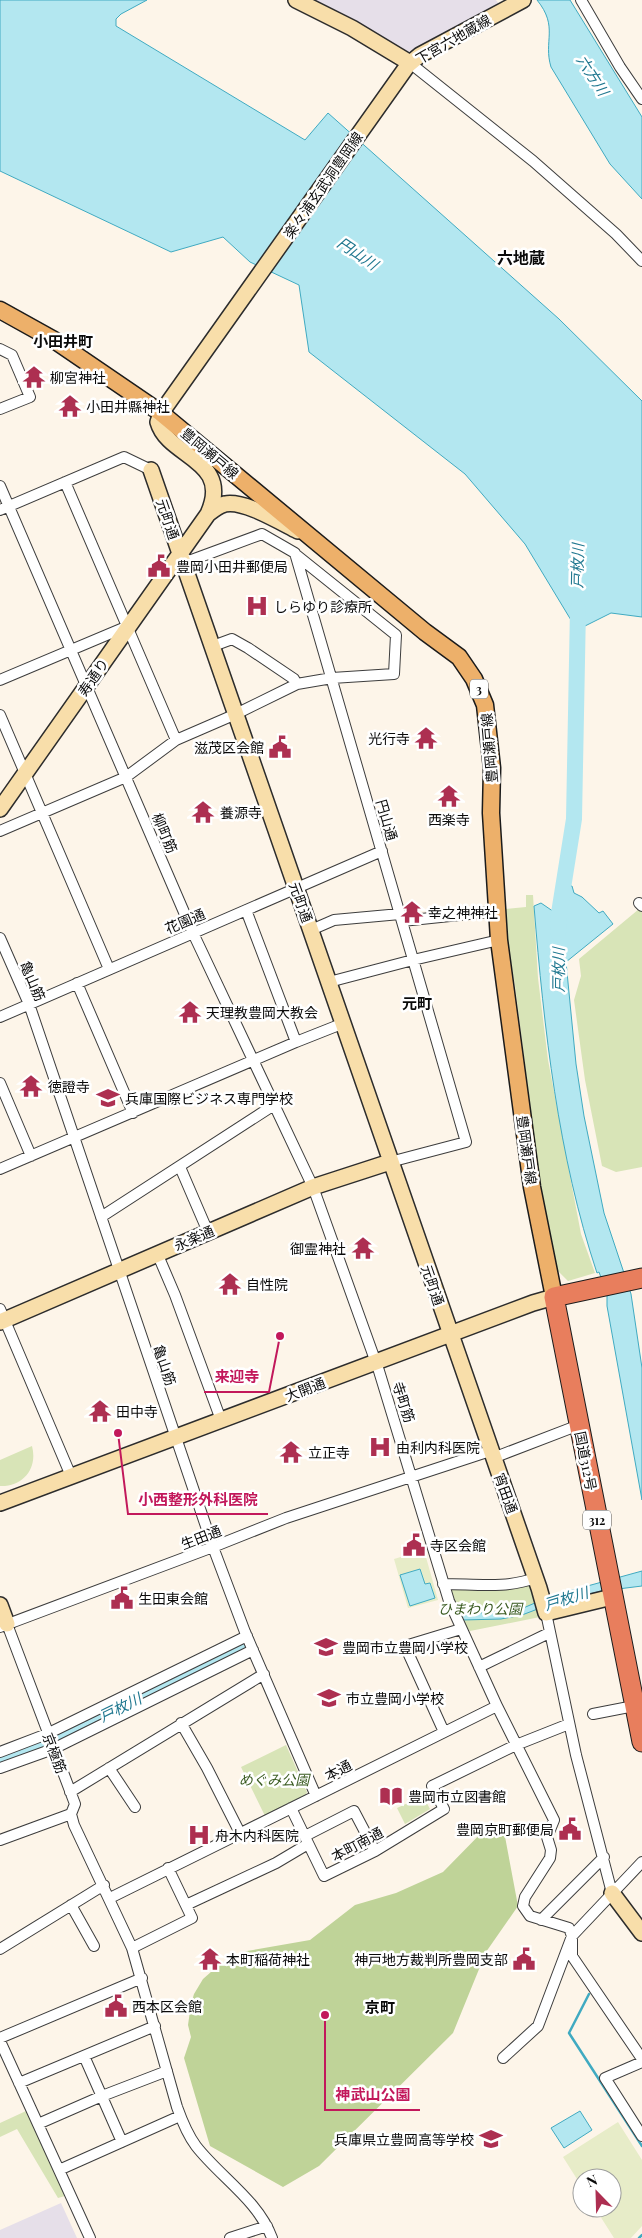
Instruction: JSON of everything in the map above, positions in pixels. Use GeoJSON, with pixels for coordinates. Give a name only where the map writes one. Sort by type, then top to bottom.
{"type":"FeatureCollection","features":[{"type":"Feature","properties":{"kind":"highway"},"geometry":{"type":"LineString","coordinates":[[554,1297],[634,1280]]}},
{"type":"Feature","properties":{"kind":"highway","name":"国道312号"},"geometry":{"type":"LineString","coordinates":[[554,1297],[642,1742]]}},
{"type":"Feature","properties":{"kind":"main road","name":"豊岡瀬戸線"},"geometry":{"type":"LineString","coordinates":[[0,310],[54,340],[164,408],[310,536],[425,632],[459,657],[474,679],[485,704],[490,732],[492,768],[491,813],[499,940],[532,1187],[554,1297]]}},
{"type":"Feature","properties":{"kind":"street"},"geometry":{"type":"LineString","coordinates":[[296,0],[352,28],[533,161],[616,234],[642,261]]}},
{"type":"Feature","properties":{"kind":"street","name":"下宮六地蔵線"},"geometry":{"type":"LineString","coordinates":[[407,67],[425,53],[523,0]]}},
{"type":"Feature","properties":{"kind":"street"},"geometry":{"type":"LineString","coordinates":[[581,0],[620,67],[642,99]]}},
{"type":"Feature","properties":{"kind":"street","name":"楽々浦玄武洞豊岡線"},"geometry":{"type":"LineString","coordinates":[[164,408],[407,67]]}},
{"type":"Feature","properties":{"kind":"street"},"geometry":{"type":"LineString","coordinates":[[0,349],[12,355],[30,397],[0,409]]}},
{"type":"Feature","properties":{"kind":"street"},"geometry":{"type":"LineString","coordinates":[[164,408],[158,422],[164,433],[203,467],[210,476],[214,487],[214,499],[208,514]]}},
{"type":"Feature","properties":{"kind":"street"},"geometry":{"type":"LineString","coordinates":[[4,508],[124,457],[151,470]]}},
{"type":"Feature","properties":{"kind":"street","name":"元町通"},"geometry":{"type":"LineString","coordinates":[[151,470],[183,550],[236,714],[450,1334]]}},
{"type":"Feature","properties":{"kind":"street"},"geometry":{"type":"LineString","coordinates":[[65,482],[176,740]]}},
{"type":"Feature","properties":{"kind":"street","name":"柳町筋"},"geometry":{"type":"LineString","coordinates":[[0,486],[4,508],[71,650],[193,933],[313,1187]]}},
{"type":"Feature","properties":{"kind":"street"},"geometry":{"type":"LineString","coordinates":[[208,514],[226,504],[239,504],[310,536]]}},
{"type":"Feature","properties":{"kind":"street","name":"寿通り"},"geometry":{"type":"LineString","coordinates":[[0,809],[208,514]]}},
{"type":"Feature","properties":{"kind":"street"},"geometry":{"type":"LineString","coordinates":[[0,832],[126,778],[176,740],[236,714],[297,684],[332,678],[394,674],[396,635],[295,553],[262,534],[189,561],[183,550]]}},
{"type":"Feature","properties":{"kind":"street","name":"円山通"},"geometry":{"type":"LineString","coordinates":[[295,553],[466,1142],[390,1162]]}},
{"type":"Feature","properties":{"kind":"street"},"geometry":{"type":"LineString","coordinates":[[0,680],[128,626]]}},
{"type":"Feature","properties":{"kind":"street"},"geometry":{"type":"LineString","coordinates":[[213,646],[232,639],[294,679],[297,684]]}},
{"type":"Feature","properties":{"kind":"street"},"geometry":{"type":"LineString","coordinates":[[0,715],[109,970]]}},
{"type":"Feature","properties":{"kind":"street","name":"花園通"},"geometry":{"type":"LineString","coordinates":[[0,1017],[382,851]]}},
{"type":"Feature","properties":{"kind":"street"},"geometry":{"type":"LineString","coordinates":[[246,910],[296,1042]]}},
{"type":"Feature","properties":{"kind":"street"},"geometry":{"type":"LineString","coordinates":[[311,930],[334,920],[498,911]]}},
{"type":"Feature","properties":{"kind":"street","name":"亀山筋"},"geometry":{"type":"LineString","coordinates":[[0,938],[29,1004],[214,1547],[247,1636],[316,1796]]}},
{"type":"Feature","properties":{"kind":"street"},"geometry":{"type":"LineString","coordinates":[[329,982],[499,940]]}},
{"type":"Feature","properties":{"kind":"street"},"geometry":{"type":"LineString","coordinates":[[78,983],[133,1113]]}},
{"type":"Feature","properties":{"kind":"street"},"geometry":{"type":"LineString","coordinates":[[0,1169],[344,1023]]}},
{"type":"Feature","properties":{"kind":"street"},"geometry":{"type":"LineString","coordinates":[[0,1083],[31,1156]]}},
{"type":"Feature","properties":{"kind":"street"},"geometry":{"type":"LineString","coordinates":[[101,1217],[274,1105]]}},
{"type":"Feature","properties":{"kind":"street","name":"永楽通"},"geometry":{"type":"LineString","coordinates":[[1,1317],[119,1270],[313,1187],[390,1162]]}},
{"type":"Feature","properties":{"kind":"street"},"geometry":{"type":"LineString","coordinates":[[180,1167],[208,1232]]}},
{"type":"Feature","properties":{"kind":"street","name":"寺町筋"},"geometry":{"type":"LineString","coordinates":[[313,1187],[376,1362],[413,1476],[443,1584],[479,1668],[554,1820],[547,1837],[551,1850],[550,1858],[523,1902],[523,1906],[530,1916],[541,1920]]}},
{"type":"Feature","properties":{"kind":"street"},"geometry":{"type":"LineString","coordinates":[[157,1254],[175,1295],[221,1420]]}},
{"type":"Feature","properties":{"kind":"street","name":"大開通"},"geometry":{"type":"LineString","coordinates":[[0,1503],[450,1334],[554,1297]]}},
{"type":"Feature","properties":{"kind":"street"},"geometry":{"type":"LineString","coordinates":[[1,1317],[71,1476]]}},
{"type":"Feature","properties":{"kind":"street","name":"宵田通"},"geometry":{"type":"LineString","coordinates":[[450,1334],[536,1578],[544,1606]]}},
{"type":"Feature","properties":{"kind":"street","name":"生田通"},"geometry":{"type":"LineString","coordinates":[[4,1626],[286,1518],[413,1476],[492,1455],[579,1425]]}},
{"type":"Feature","properties":{"kind":"street"},"geometry":{"type":"LineString","coordinates":[[443,1584],[506,1585],[521,1584],[536,1578]]}},
{"type":"Feature","properties":{"kind":"street"},"geometry":{"type":"LineString","coordinates":[[612,1596],[544,1606],[569,1724],[612,1893],[642,1934]]}},
{"type":"Feature","properties":{"kind":"street","name":"京極筋"},"geometry":{"type":"LineString","coordinates":[[0,1605],[4,1626],[75,1804],[71,1814],[132,1948],[180,2116],[196,2146],[249,2202],[267,2226],[272,2238]]}},
{"type":"Feature","properties":{"kind":"street"},"geometry":{"type":"LineString","coordinates":[[444,1732],[405,1646],[461,1629]]}},
{"type":"Feature","properties":{"kind":"street"},"geometry":{"type":"LineString","coordinates":[[479,1668],[549,1633]]}},
{"type":"Feature","properties":{"kind":"street"},"geometry":{"type":"LineString","coordinates":[[0,1768],[247,1636]]}},
{"type":"Feature","properties":{"kind":"street"},"geometry":{"type":"LineString","coordinates":[[0,1752],[50,1742],[253,1650]]}},
{"type":"Feature","properties":{"kind":"street"},"geometry":{"type":"LineString","coordinates":[[70,1792],[264,1674]]}},
{"type":"Feature","properties":{"kind":"street","name":"本通"},"geometry":{"type":"LineString","coordinates":[[110,1898],[497,1706]]}},
{"type":"Feature","properties":{"kind":"street"},"geometry":{"type":"LineString","coordinates":[[593,1714],[634,1706]]}},
{"type":"Feature","properties":{"kind":"street"},"geometry":{"type":"LineString","coordinates":[[181,1723],[207,1768],[240,1833]]}},
{"type":"Feature","properties":{"kind":"street","name":"本町南通"},"geometry":{"type":"LineString","coordinates":[[306,1840],[324,1876],[375,1851],[444,1810],[432,1786],[516,1745],[569,1724]]}},
{"type":"Feature","properties":{"kind":"street"},"geometry":{"type":"LineString","coordinates":[[109,1768],[135,1808]]}},
{"type":"Feature","properties":{"kind":"street"},"geometry":{"type":"LineString","coordinates":[[291,1808],[306,1840]]}},
{"type":"Feature","properties":{"kind":"street"},"geometry":{"type":"LineString","coordinates":[[186,1905],[276,1863],[306,1840],[354,1811],[375,1851]]}},
{"type":"Feature","properties":{"kind":"street"},"geometry":{"type":"LineString","coordinates":[[1,1838],[71,1814]]}},
{"type":"Feature","properties":{"kind":"street"},"geometry":{"type":"LineString","coordinates":[[604,1857],[541,1920],[569,1928],[572,1936],[572,1956],[642,2061],[605,2078],[642,2136]]}},
{"type":"Feature","properties":{"kind":"street"},"geometry":{"type":"LineString","coordinates":[[503,2058],[538,2026],[572,1936],[642,1862]]}},
{"type":"Feature","properties":{"kind":"street"},"geometry":{"type":"LineString","coordinates":[[132,1948],[192,1918],[168,1868]]}},
{"type":"Feature","properties":{"kind":"street"},"geometry":{"type":"LineString","coordinates":[[0,1949],[104,1885]]}},
{"type":"Feature","properties":{"kind":"street"},"geometry":{"type":"LineString","coordinates":[[71,1905],[94,1946]]}},
{"type":"Feature","properties":{"kind":"street"},"geometry":{"type":"LineString","coordinates":[[90,2238],[0,2040],[142,1978]]}},
{"type":"Feature","properties":{"kind":"street"},"geometry":{"type":"LineString","coordinates":[[19,2083],[155,2026]]}},
{"type":"Feature","properties":{"kind":"street"},"geometry":{"type":"LineString","coordinates":[[84,2056],[122,2142]]}},
{"type":"Feature","properties":{"kind":"street"},"geometry":{"type":"LineString","coordinates":[[38,2124],[102,2096],[167,2072]]}},
{"type":"Feature","properties":{"kind":"street"},"geometry":{"type":"LineString","coordinates":[[59,2170],[180,2116]]}},
{"type":"Feature","properties":{"kind":"street"},"geometry":{"type":"LineString","coordinates":[[230,2238],[267,2226]]}},
{"type":"Feature","properties":{"kind":"shaded area"},"geometry":{"type":"Polygon","coordinates":[[[305,0],[496,0],[501,7],[424,49],[406,52],[398,50],[305,0]]]}},
{"type":"Feature","properties":{"kind":"shaded area"},"geometry":{"type":"Polygon","coordinates":[[[61,2203],[77,2238],[0,2238],[0,2230],[61,2203]]]}},
{"type":"Feature","properties":{"kind":"green space"},"geometry":{"type":"Polygon","coordinates":[[[526,895],[533,895],[538,978],[548,1060],[581,1234],[595,1273],[568,1281],[555,1268],[544,1213],[515,986],[507,938],[506,909],[526,907],[526,895]]]}},
{"type":"Feature","properties":{"kind":"green space"},"geometry":{"type":"Polygon","coordinates":[[[639,909],[642,912],[642,1167],[616,1172],[602,1166],[585,1080],[574,1000],[581,976],[579,959],[639,909]]]}},
{"type":"Feature","properties":{"kind":"green space"},"geometry":{"type":"Polygon","coordinates":[[[32,1446],[33,1462],[27,1475],[16,1483],[0,1486],[0,1460],[32,1446]]]}},
{"type":"Feature","properties":{"kind":"green space"},"geometry":{"type":"Polygon","coordinates":[[[424,1550],[438,1600],[408,1608],[394,1559],[424,1550]]]}},
{"type":"Feature","properties":{"kind":"green space","name":"ひまわり公園"},"geometry":{"type":"Polygon","coordinates":[[[530,1584],[540,1617],[470,1631],[465,1626],[450,1590],[451,1588],[530,1584]]]}},
{"type":"Feature","properties":{"kind":"green space","name":"めぐみ公園"},"geometry":{"type":"Polygon","coordinates":[[[286,1745],[307,1792],[305,1796],[265,1816],[241,1767],[286,1745]]]}},
{"type":"Feature","properties":{"kind":"green space"},"geometry":{"type":"Polygon","coordinates":[[[423,1796],[430,1809],[405,1824],[397,1808],[423,1796]]]}},
{"type":"Feature","properties":{"kind":"green space"},"geometry":{"type":"Polygon","coordinates":[[[491,1823],[503,1826],[518,1906],[486,1952],[453,2033],[319,2166],[283,2187],[210,2146],[184,2058],[191,2037],[188,2025],[191,2004],[194,1994],[203,1979],[220,1964],[247,1951],[310,1940],[355,1905],[396,1893],[443,1872],[491,1823]]]}},
{"type":"Feature","properties":{"kind":"green space"},"geometry":{"type":"Polygon","coordinates":[[[26,2111],[65,2196],[58,2198],[17,2129],[0,2137],[0,2123],[26,2111]]]}},
{"type":"Feature","properties":{"kind":"green space"},"geometry":{"type":"Polygon","coordinates":[[[618,2122],[642,2160],[642,2226],[631,2238],[614,2238],[601,2218],[622,2218],[622,2168],[572,2168],[572,2171],[563,2157],[618,2122]]]}},
{"type":"Feature","properties":{"kind":"water","name":"円山川"},"geometry":{"type":"Polygon","coordinates":[[[0,0],[147,0],[121,14],[116,19],[116,26],[305,140],[328,113],[559,319],[642,401],[642,617],[611,613],[577,630],[525,544],[465,474],[309,352],[299,285],[250,262],[223,237],[171,252],[0,171],[0,0]]]}},
{"type":"Feature","properties":{"kind":"water","name":"六方川"},"geometry":{"type":"Polygon","coordinates":[[[537,0],[570,0],[642,117],[642,199],[610,164],[551,67],[549,58],[549,26],[544,10],[537,0]]]}},
{"type":"Feature","properties":{"kind":"water"},"geometry":{"type":"Polygon","coordinates":[[[565,886],[572,886],[574,893],[582,897],[599,913],[603,911],[613,924],[566,962],[576,1064],[584,1116],[604,1213],[631,1294],[642,1368],[642,1500],[607,1306],[607,1294],[599,1272],[597,1273],[572,1184],[548,1045],[534,906],[541,903],[557,914],[564,906],[565,886]]]}},
{"type":"Feature","properties":{"kind":"water"},"geometry":{"type":"Polygon","coordinates":[[[420,1569],[425,1584],[430,1583],[435,1598],[410,1606],[400,1575],[420,1569]]]}},
{"type":"Feature","properties":{"kind":"water"},"geometry":{"type":"Polygon","coordinates":[[[642,1571],[642,1586],[602,1591],[556,1602],[522,1615],[501,1619],[462,1620],[459,1615],[521,1609],[551,1596],[642,1571]]]}},
{"type":"Feature","properties":{"kind":"water"},"geometry":{"type":"Polygon","coordinates":[[[580,2111],[592,2130],[564,2148],[551,2128],[580,2111]]]}},
{"type":"Feature","properties":{"kind":"waterway","name":"戸枚川"},"geometry":{"type":"LineString","coordinates":[[558,933],[559,913],[574,819],[578,608]]}},
{"type":"Feature","properties":{"kind":"waterway","name":"戸枚川"},"geometry":{"type":"LineString","coordinates":[[0,1760],[54,1739],[239,1650]]}},
{"type":"Feature","properties":{"kind":"waterway"},"geometry":{"type":"LineString","coordinates":[[589,1994],[569,2033],[642,2146]]}},
{"type":"Feature","properties":{"kind":"waterway"},"geometry":{"type":"LineString","coordinates":[[639,2238],[642,2235]]}},
{"type":"Feature","properties":{"kind":"place","name":"柳宮神社"},"geometry":{"type":"Point","coordinates":[34,377]}},
{"type":"Feature","properties":{"kind":"place","name":"小田井縣神社"},"geometry":{"type":"Point","coordinates":[70,406]}},
{"type":"Feature","properties":{"kind":"place","name":"豊岡小田井郵便局"},"geometry":{"type":"Point","coordinates":[159,566]}},
{"type":"Feature","properties":{"kind":"place","name":"しらゆり診療所"},"geometry":{"type":"Point","coordinates":[257,606]}},
{"type":"Feature","properties":{"kind":"place","name":"光行寺"},"geometry":{"type":"Point","coordinates":[426,738]}},
{"type":"Feature","properties":{"kind":"place","name":"滋茂区会館"},"geometry":{"type":"Point","coordinates":[280,747]}},
{"type":"Feature","properties":{"kind":"place","name":"西楽寺"},"geometry":{"type":"Point","coordinates":[449,796]}},
{"type":"Feature","properties":{"kind":"place","name":"養源寺"},"geometry":{"type":"Point","coordinates":[203,812]}},
{"type":"Feature","properties":{"kind":"place","name":"幸之神神社"},"geometry":{"type":"Point","coordinates":[412,912]}},
{"type":"Feature","properties":{"kind":"place","name":"天理教豊岡大教会"},"geometry":{"type":"Point","coordinates":[190,1012]}},
{"type":"Feature","properties":{"kind":"place","name":"徳證寺"},"geometry":{"type":"Point","coordinates":[31,1086]}},
{"type":"Feature","properties":{"kind":"place","name":"兵庫国際ビジネス専門学校"},"geometry":{"type":"Point","coordinates":[108,1098]}},
{"type":"Feature","properties":{"kind":"place","name":"御霊神社"},"geometry":{"type":"Point","coordinates":[363,1248]}},
{"type":"Feature","properties":{"kind":"place","name":"自性院"},"geometry":{"type":"Point","coordinates":[230,1284]}},
{"type":"Feature","properties":{"kind":"place","name":"来迎寺"},"geometry":{"type":"Point","coordinates":[280,1336]}},
{"type":"Feature","properties":{"kind":"place","name":"田中寺"},"geometry":{"type":"Point","coordinates":[100,1411]}},
{"type":"Feature","properties":{"kind":"place","name":"小西整形外科医院"},"geometry":{"type":"Point","coordinates":[118,1433]}},
{"type":"Feature","properties":{"kind":"place","name":"由利内科医院"},"geometry":{"type":"Point","coordinates":[380,1447]}},
{"type":"Feature","properties":{"kind":"place","name":"立正寺"},"geometry":{"type":"Point","coordinates":[291,1452]}},
{"type":"Feature","properties":{"kind":"place","name":"寺区会館"},"geometry":{"type":"Point","coordinates":[414,1545]}},
{"type":"Feature","properties":{"kind":"place","name":"生田東会館"},"geometry":{"type":"Point","coordinates":[122,1598]}},
{"type":"Feature","properties":{"kind":"place","name":"豊岡市立豊岡小学校"},"geometry":{"type":"Point","coordinates":[326,1647]}},
{"type":"Feature","properties":{"kind":"place","name":"市立豊岡小学校"},"geometry":{"type":"Point","coordinates":[329,1698]}},
{"type":"Feature","properties":{"kind":"place","name":"豊岡市立図書館"},"geometry":{"type":"Point","coordinates":[391,1796]}},
{"type":"Feature","properties":{"kind":"place","name":"豊岡京町郵便局"},"geometry":{"type":"Point","coordinates":[570,1829]}},
{"type":"Feature","properties":{"kind":"place","name":"舟木内科医院"},"geometry":{"type":"Point","coordinates":[199,1835]}},
{"type":"Feature","properties":{"kind":"place","name":"本町稲荷神社"},"geometry":{"type":"Point","coordinates":[210,1959]}},
{"type":"Feature","properties":{"kind":"place","name":"神戸地方裁判所豊岡支部"},"geometry":{"type":"Point","coordinates":[524,1959]}},
{"type":"Feature","properties":{"kind":"place","name":"西本区会館"},"geometry":{"type":"Point","coordinates":[116,2006]}},
{"type":"Feature","properties":{"kind":"place","name":"神武山公園"},"geometry":{"type":"Point","coordinates":[325,2015]}},
{"type":"Feature","properties":{"kind":"place","name":"兵庫県立豊岡高等学校"},"geometry":{"type":"Point","coordinates":[491,2139]}},
{"type":"Feature","properties":{"kind":"district","name":"六地蔵"},"geometry":{"type":"Point","coordinates":[521,257]}},
{"type":"Feature","properties":{"kind":"district","name":"小田井町"},"geometry":{"type":"Point","coordinates":[63,341]}},
{"type":"Feature","properties":{"kind":"district","name":"元町"},"geometry":{"type":"Point","coordinates":[417,1003]}},
{"type":"Feature","properties":{"kind":"district","name":"京町"},"geometry":{"type":"Point","coordinates":[380,2007]}}]}
